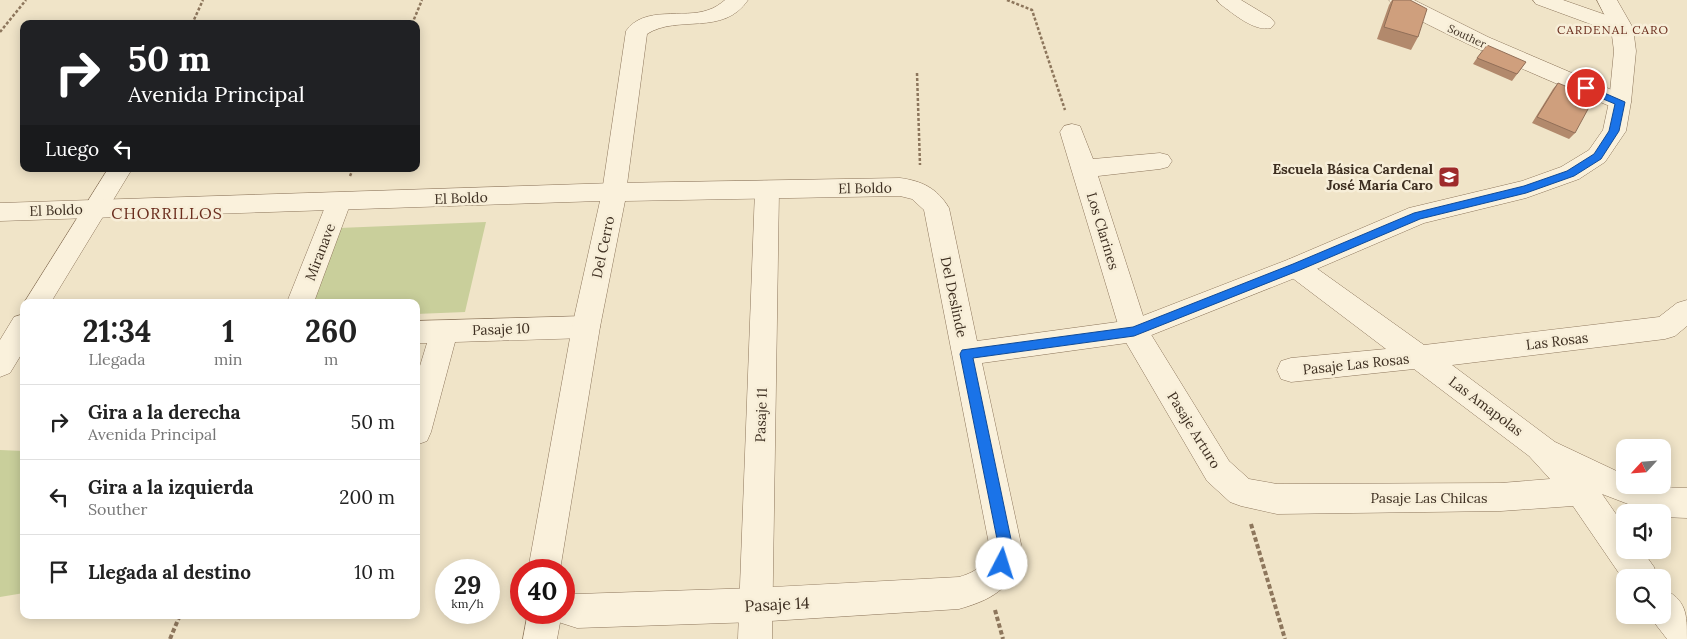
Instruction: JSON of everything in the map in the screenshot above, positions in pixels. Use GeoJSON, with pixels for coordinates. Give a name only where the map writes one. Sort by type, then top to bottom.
{"type":"FeatureCollection","features":[{"type":"Feature","properties":{"kind":"street","name":"Del Cerro"},"geometry":{"type":"LineString","coordinates":[[546,559],[586,327],[614,192],[637,31],[646,24],[665,20],[709,17],[730,7],[738,0]]}},
{"type":"Feature","properties":{"kind":"street"},"geometry":{"type":"LineString","coordinates":[[1227,0],[1264,23]]}},
{"type":"Feature","properties":{"kind":"street","name":"Souther"},"geometry":{"type":"LineString","coordinates":[[1399,0],[1438,22],[1500,51],[1620,102]]}},
{"type":"Feature","properties":{"kind":"street"},"geometry":{"type":"LineString","coordinates":[[1543,0],[1622,28]]}},
{"type":"Feature","properties":{"kind":"street"},"geometry":{"type":"LineString","coordinates":[[966,354],[1134,331],[1296,267],[1418,215],[1526,189],[1570,174],[1598,156],[1614,131],[1620,102],[1625,51],[1622,28],[1607,0]]}},
{"type":"Feature","properties":{"kind":"street","name":"Los Clarines"},"geometry":{"type":"LineString","coordinates":[[1072,132],[1134,331]]}},
{"type":"Feature","properties":{"kind":"street"},"geometry":{"type":"LineString","coordinates":[[1084,169],[1160,162]]}},
{"type":"Feature","properties":{"kind":"street"},"geometry":{"type":"LineString","coordinates":[[39,299],[93,209],[118,172]]}},
{"type":"Feature","properties":{"kind":"street","name":"El Boldo"},"geometry":{"type":"LineString","coordinates":[[0,212],[614,192],[900,187],[921,191]]}},
{"type":"Feature","properties":{"kind":"street","name":"Pasaje 11"},"geometry":{"type":"LineString","coordinates":[[755,639],[767,190]]}},
{"type":"Feature","properties":{"kind":"street","name":"Del Deslinde"},"geometry":{"type":"LineString","coordinates":[[921,191],[930,198],[936,208],[1005,544],[1002,564],[987,581]]}},
{"type":"Feature","properties":{"kind":"street","name":"Miranave"},"geometry":{"type":"LineString","coordinates":[[301,299],[339,202]]}},
{"type":"Feature","properties":{"kind":"street","name":"Las Amapolas"},"geometry":{"type":"LineString","coordinates":[[1296,267],[1540,446],[1581,491],[1636,569]]}},
{"type":"Feature","properties":{"kind":"street","name":"Las Rosas"},"geometry":{"type":"LineString","coordinates":[[1421,357],[1665,328],[1687,310]]}},
{"type":"Feature","properties":{"kind":"street","name":"Pasaje 10"},"geometry":{"type":"LineString","coordinates":[[430,331],[586,327]]}},
{"type":"Feature","properties":{"kind":"street"},"geometry":{"type":"LineString","coordinates":[[420,403],[430,331]]}},
{"type":"Feature","properties":{"kind":"street","name":"Pasaje Arturo"},"geometry":{"type":"LineString","coordinates":[[1134,331],[1218,471],[1241,492]]}},
{"type":"Feature","properties":{"kind":"street"},"geometry":{"type":"LineString","coordinates":[[0,365],[20,334]]}},
{"type":"Feature","properties":{"kind":"street","name":"Pasaje Las Rosas"},"geometry":{"type":"LineString","coordinates":[[1291,370],[1421,357]]}},
{"type":"Feature","properties":{"kind":"street"},"geometry":{"type":"LineString","coordinates":[[1540,446],[1620,488],[1660,502],[1687,504]]}},
{"type":"Feature","properties":{"kind":"street","name":"Pasaje Las Chilcas"},"geometry":{"type":"LineString","coordinates":[[1241,492],[1278,499],[1501,498],[1581,491]]}},
{"type":"Feature","properties":{"kind":"street","name":"Pasaje 14"},"geometry":{"type":"LineString","coordinates":[[575,611],[755,606],[959,593],[974,589],[987,581]]}},
{"type":"Feature","properties":{"kind":"street"},"geometry":{"type":"LineString","coordinates":[[1671,617],[1687,638]]}},
{"type":"Feature","properties":{"kind":"street"},"geometry":{"type":"LineString","coordinates":[[540,639],[543,624]]}},
{"type":"Feature","properties":{"kind":"path"},"geometry":{"type":"LineString","coordinates":[[0,32],[26,0]]}},
{"type":"Feature","properties":{"kind":"path"},"geometry":{"type":"LineString","coordinates":[[194,20],[203,0]]}},
{"type":"Feature","properties":{"kind":"path"},"geometry":{"type":"LineString","coordinates":[[414,20],[422,0]]}},
{"type":"Feature","properties":{"kind":"path"},"geometry":{"type":"LineString","coordinates":[[1007,0],[1032,10],[1072,132]]}},
{"type":"Feature","properties":{"kind":"path"},"geometry":{"type":"LineString","coordinates":[[917,73],[921,191]]}},
{"type":"Feature","properties":{"kind":"path"},"geometry":{"type":"LineString","coordinates":[[1241,492],[1285,639]]}},
{"type":"Feature","properties":{"kind":"path"},"geometry":{"type":"LineString","coordinates":[[170,639],[178,619]]}},
{"type":"Feature","properties":{"kind":"green space"},"geometry":{"type":"Polygon","coordinates":[[[486,222],[465,312],[420,314],[420,299],[313,299],[339,228],[486,222]]]}},
{"type":"Feature","properties":{"kind":"green space"},"geometry":{"type":"Polygon","coordinates":[[[0,450],[20,451],[20,594],[0,597],[0,450]]]}},
{"type":"Feature","properties":{"kind":"building"},"geometry":{"type":"Polygon","coordinates":[[[1393,0],[1410,0],[1427,9],[1418,37],[1384,27],[1393,0]]]}},
{"type":"Feature","properties":{"kind":"building"},"geometry":{"type":"Polygon","coordinates":[[[1487,45],[1526,62],[1517,74],[1477,58],[1487,45]]]}},
{"type":"Feature","properties":{"kind":"building"},"geometry":{"type":"Polygon","coordinates":[[[1558,83],[1594,98],[1575,133],[1537,117],[1558,83]]]}},
{"type":"Feature","properties":{"kind":"place","name":"Escuela Básica Cardenal José María Caro"},"geometry":{"type":"Point","coordinates":[1449,177]}},
{"type":"Feature","properties":{"kind":"district","name":"CARDENAL CARO"},"geometry":{"type":"Point","coordinates":[1613,30]}},
{"type":"Feature","properties":{"kind":"district","name":"CHORRILLOS"},"geometry":{"type":"Point","coordinates":[167,213]}},
{"type":"Feature","properties":{"kind":"route"},"geometry":{"type":"LineString","coordinates":[[1002,564],[1005,544],[966,354],[1134,331],[1296,267],[1418,215],[1526,189],[1570,174],[1598,156],[1614,131],[1620,102],[1586,88]]}}]}
